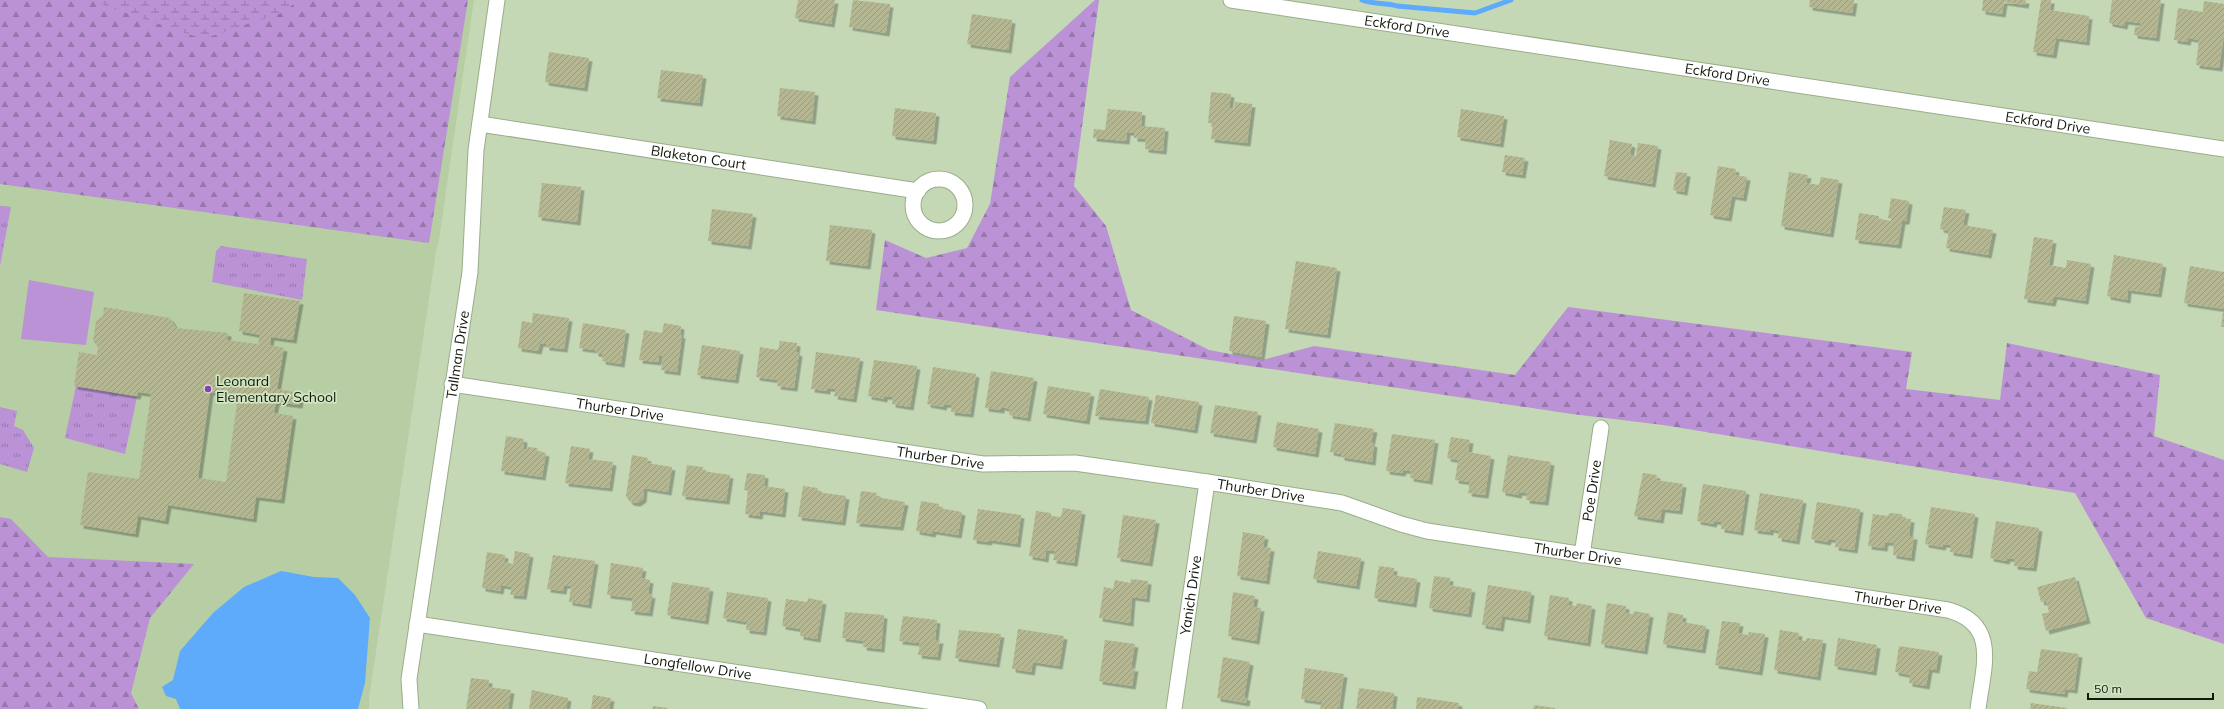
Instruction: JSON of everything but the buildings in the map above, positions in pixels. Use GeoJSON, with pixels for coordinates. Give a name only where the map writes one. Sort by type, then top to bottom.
{"type":"FeatureCollection","features":[{"type":"Feature","properties":{"kind":"street","name":"Tallman Drive"},"geometry":{"type":"LineString","coordinates":[[411,709],[409,679],[452,384],[470,272],[473,184],[497,0]]}},
{"type":"Feature","properties":{"kind":"street","name":"Eckford Drive"},"geometry":{"type":"LineString","coordinates":[[1231,0],[2224,149]]}},
{"type":"Feature","properties":{"kind":"street","name":"Blaketon Court"},"geometry":{"type":"LineString","coordinates":[[480,124],[918,191]]}},
{"type":"Feature","properties":{"kind":"street","name":"Thurber Drive"},"geometry":{"type":"LineString","coordinates":[[452,384],[983,464],[1075,463],[1207,482],[1342,503],[1427,531],[1960,613],[1969,618],[1980,629],[1985,644],[1978,709]]}},
{"type":"Feature","properties":{"kind":"street","name":"Poe Drive"},"geometry":{"type":"LineString","coordinates":[[1582,554],[1601,428]]}},
{"type":"Feature","properties":{"kind":"street","name":"Yanich Drive"},"geometry":{"type":"LineString","coordinates":[[1174,709],[1207,482]]}},
{"type":"Feature","properties":{"kind":"street","name":"Longfellow Drive"},"geometry":{"type":"LineString","coordinates":[[417,624],[979,709]]}},
{"type":"Feature","properties":{"kind":"shaded area"},"geometry":{"type":"Polygon","coordinates":[[[0,0],[474,0],[369,698],[369,709],[0,709],[0,0]]]}},
{"type":"Feature","properties":{"kind":"green space"},"geometry":{"type":"Polygon","coordinates":[[[0,0],[468,0],[429,243],[0,184],[0,0]]]}},
{"type":"Feature","properties":{"kind":"green space"},"geometry":{"type":"Polygon","coordinates":[[[97,0],[298,0],[284,12],[203,39],[103,5],[97,0]]]}},
{"type":"Feature","properties":{"kind":"green space"},"geometry":{"type":"Polygon","coordinates":[[[1095,0],[1099,0],[1074,186],[1106,226],[1131,310],[1209,350],[1263,360],[1314,346],[1515,375],[1568,307],[1912,352],[1906,389],[2000,400],[2007,343],[2160,375],[2154,436],[2224,460],[2224,644],[2146,618],[2075,493],[1663,425],[1572,414],[876,310],[885,240],[926,258],[967,248],[990,204],[1010,77],[1095,0]]]}},
{"type":"Feature","properties":{"kind":"green space"},"geometry":{"type":"Polygon","coordinates":[[[0,206],[11,207],[0,266],[0,206]]]}},
{"type":"Feature","properties":{"kind":"green space"},"geometry":{"type":"Polygon","coordinates":[[[221,246],[307,259],[302,300],[212,282],[216,251],[221,246]]]}},
{"type":"Feature","properties":{"kind":"green space"},"geometry":{"type":"Polygon","coordinates":[[[29,280],[94,292],[86,345],[21,339],[29,280]]]}},
{"type":"Feature","properties":{"kind":"green space"},"geometry":{"type":"Polygon","coordinates":[[[76,386],[137,397],[125,454],[65,438],[76,386]]]}},
{"type":"Feature","properties":{"kind":"green space"},"geometry":{"type":"Polygon","coordinates":[[[0,407],[17,411],[14,426],[23,430],[34,448],[27,472],[0,464],[0,407]]]}},
{"type":"Feature","properties":{"kind":"green space"},"geometry":{"type":"Polygon","coordinates":[[[0,517],[11,519],[48,557],[194,564],[150,618],[131,693],[139,709],[0,709],[0,517]]]}},
{"type":"Feature","properties":{"kind":"water"},"geometry":{"type":"Polygon","coordinates":[[[281,571],[314,577],[338,578],[355,595],[370,618],[365,683],[358,709],[180,709],[176,699],[166,696],[162,687],[173,680],[180,651],[213,613],[244,587],[281,571]]]}},
{"type":"Feature","properties":{"kind":"waterway"},"geometry":{"type":"LineString","coordinates":[[1362,0],[1397,6],[1475,13],[1511,0]]}},
{"type":"Feature","properties":{"kind":"place","name":"Leonard Elementary School"},"geometry":{"type":"Point","coordinates":[208,389]}}]}
